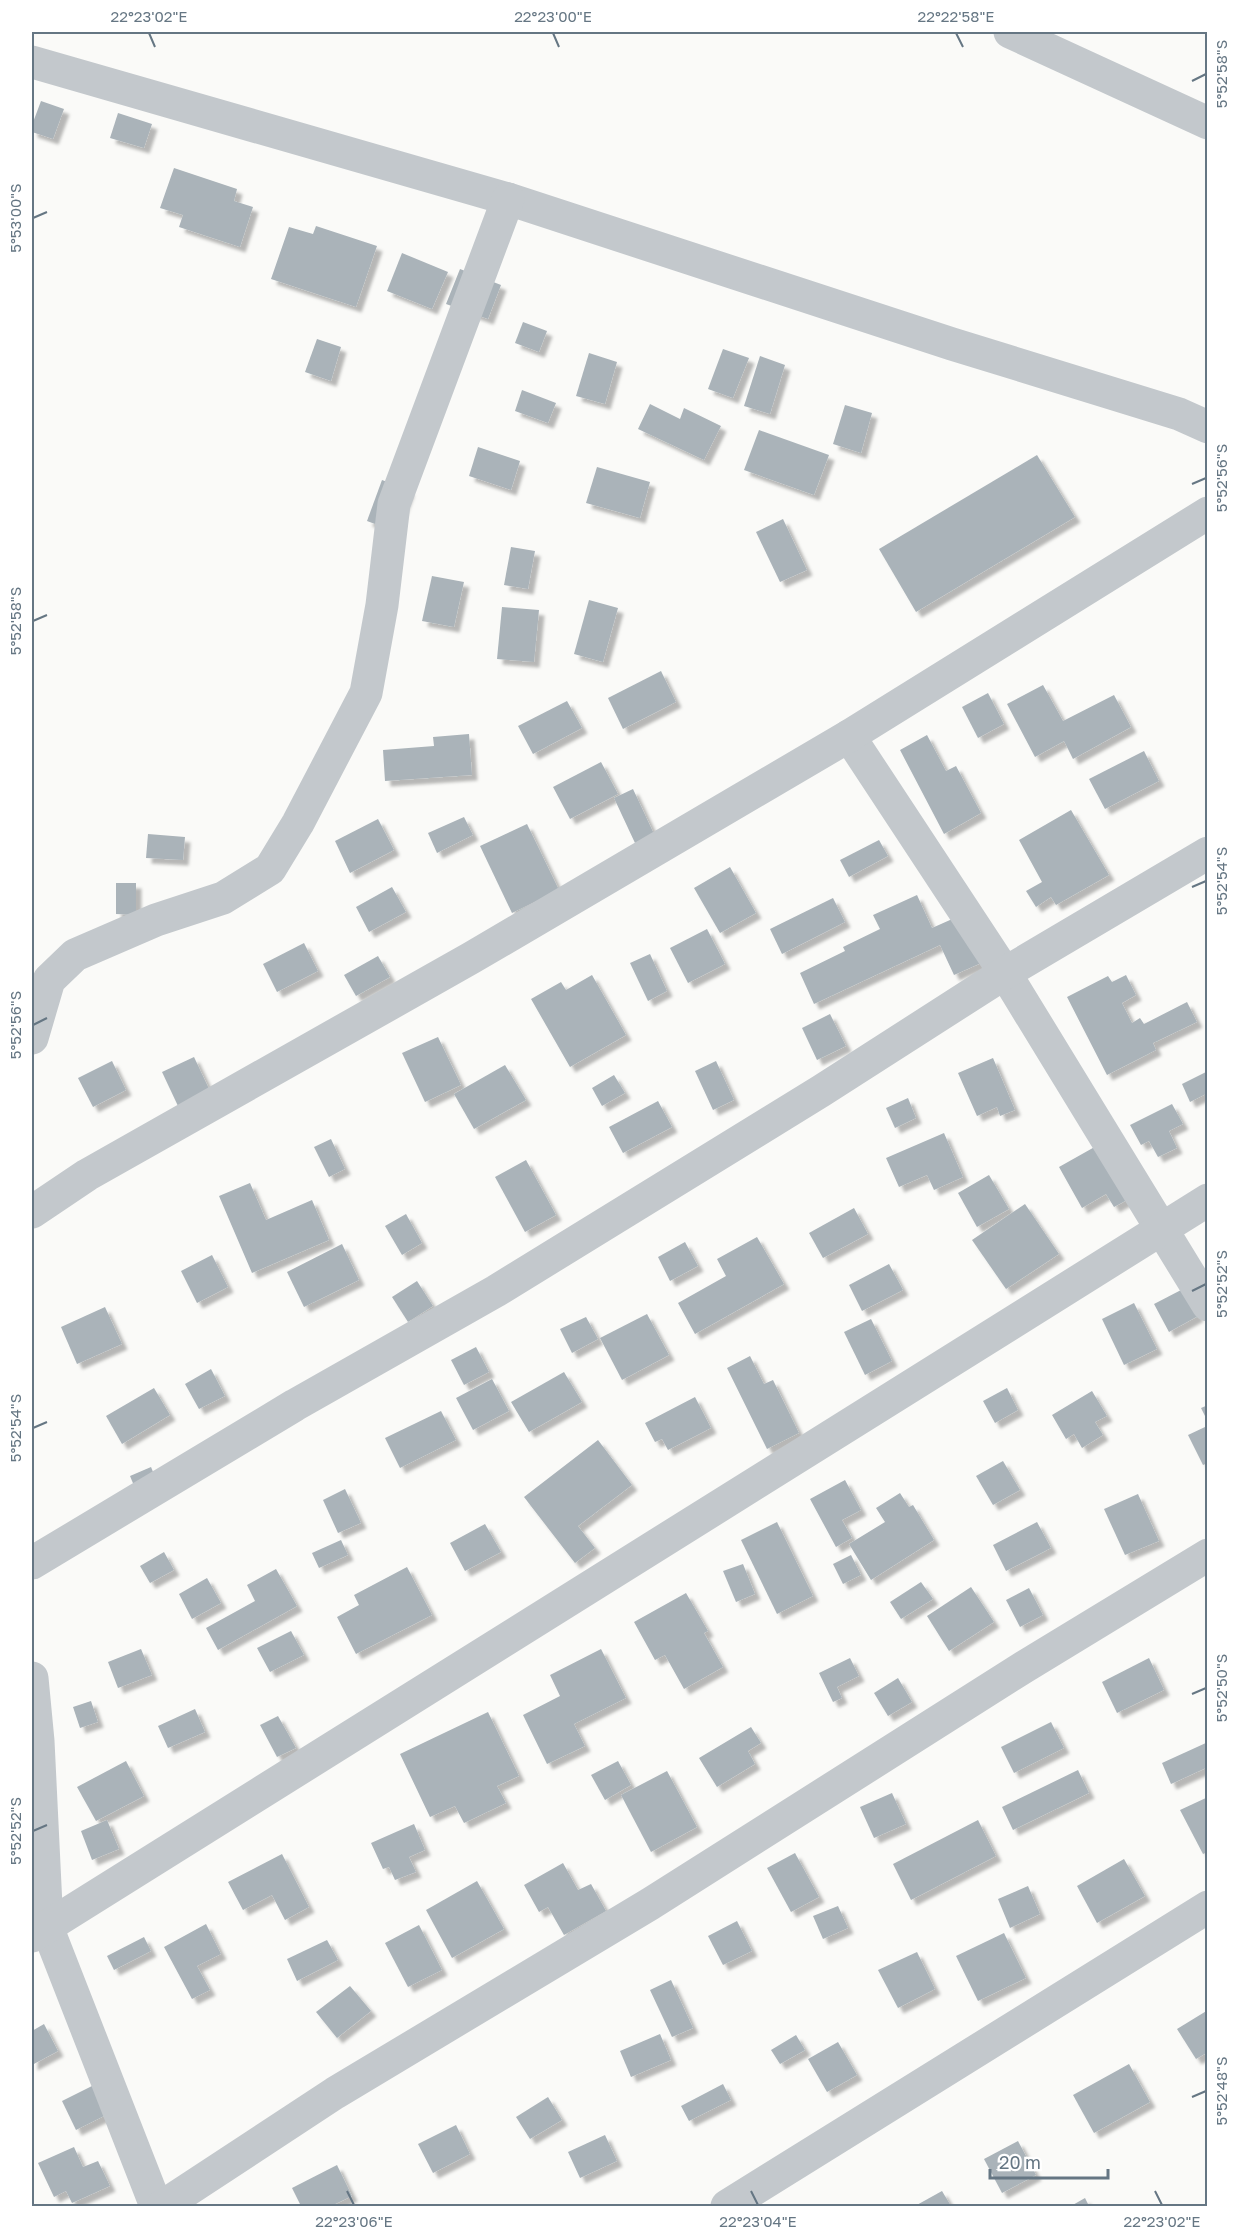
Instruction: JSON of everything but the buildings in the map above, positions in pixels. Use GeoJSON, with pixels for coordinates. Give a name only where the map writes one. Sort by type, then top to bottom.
{"type":"FeatureCollection","features":[{"type":"Feature","properties":{"kind":"street"},"geometry":{"type":"LineString","coordinates":[[1010,32],[1208,123]]}},
{"type":"Feature","properties":{"kind":"street"},"geometry":{"type":"LineString","coordinates":[[32,62],[508,199],[941,340],[1179,414],[1208,427]]}},
{"type":"Feature","properties":{"kind":"street"},"geometry":{"type":"LineString","coordinates":[[32,1038],[49,980],[75,955],[156,920],[223,898],[270,869],[298,823],[366,693],[382,605],[394,504],[508,199]]}},
{"type":"Feature","properties":{"kind":"street"},"geometry":{"type":"LineString","coordinates":[[32,1212],[87,1175],[471,958],[849,736],[1208,513]]}},
{"type":"Feature","properties":{"kind":"street"},"geometry":{"type":"LineString","coordinates":[[849,736],[1005,973],[1208,1305]]}},
{"type":"Feature","properties":{"kind":"street"},"geometry":{"type":"LineString","coordinates":[[32,1563],[295,1405],[495,1291],[821,1091],[1005,973],[1208,853]]}},
{"type":"Feature","properties":{"kind":"street"},"geometry":{"type":"LineString","coordinates":[[39,1932],[1208,1200]]}},
{"type":"Feature","properties":{"kind":"street"},"geometry":{"type":"LineString","coordinates":[[163,2206],[335,2093],[650,1904],[1024,1667],[1208,1556]]}},
{"type":"Feature","properties":{"kind":"street"},"geometry":{"type":"LineString","coordinates":[[32,1678],[38,1741],[39,1932],[156,2206]]}},
{"type":"Feature","properties":{"kind":"street"},"geometry":{"type":"LineString","coordinates":[[728,2206],[1208,1907]]}}]}
